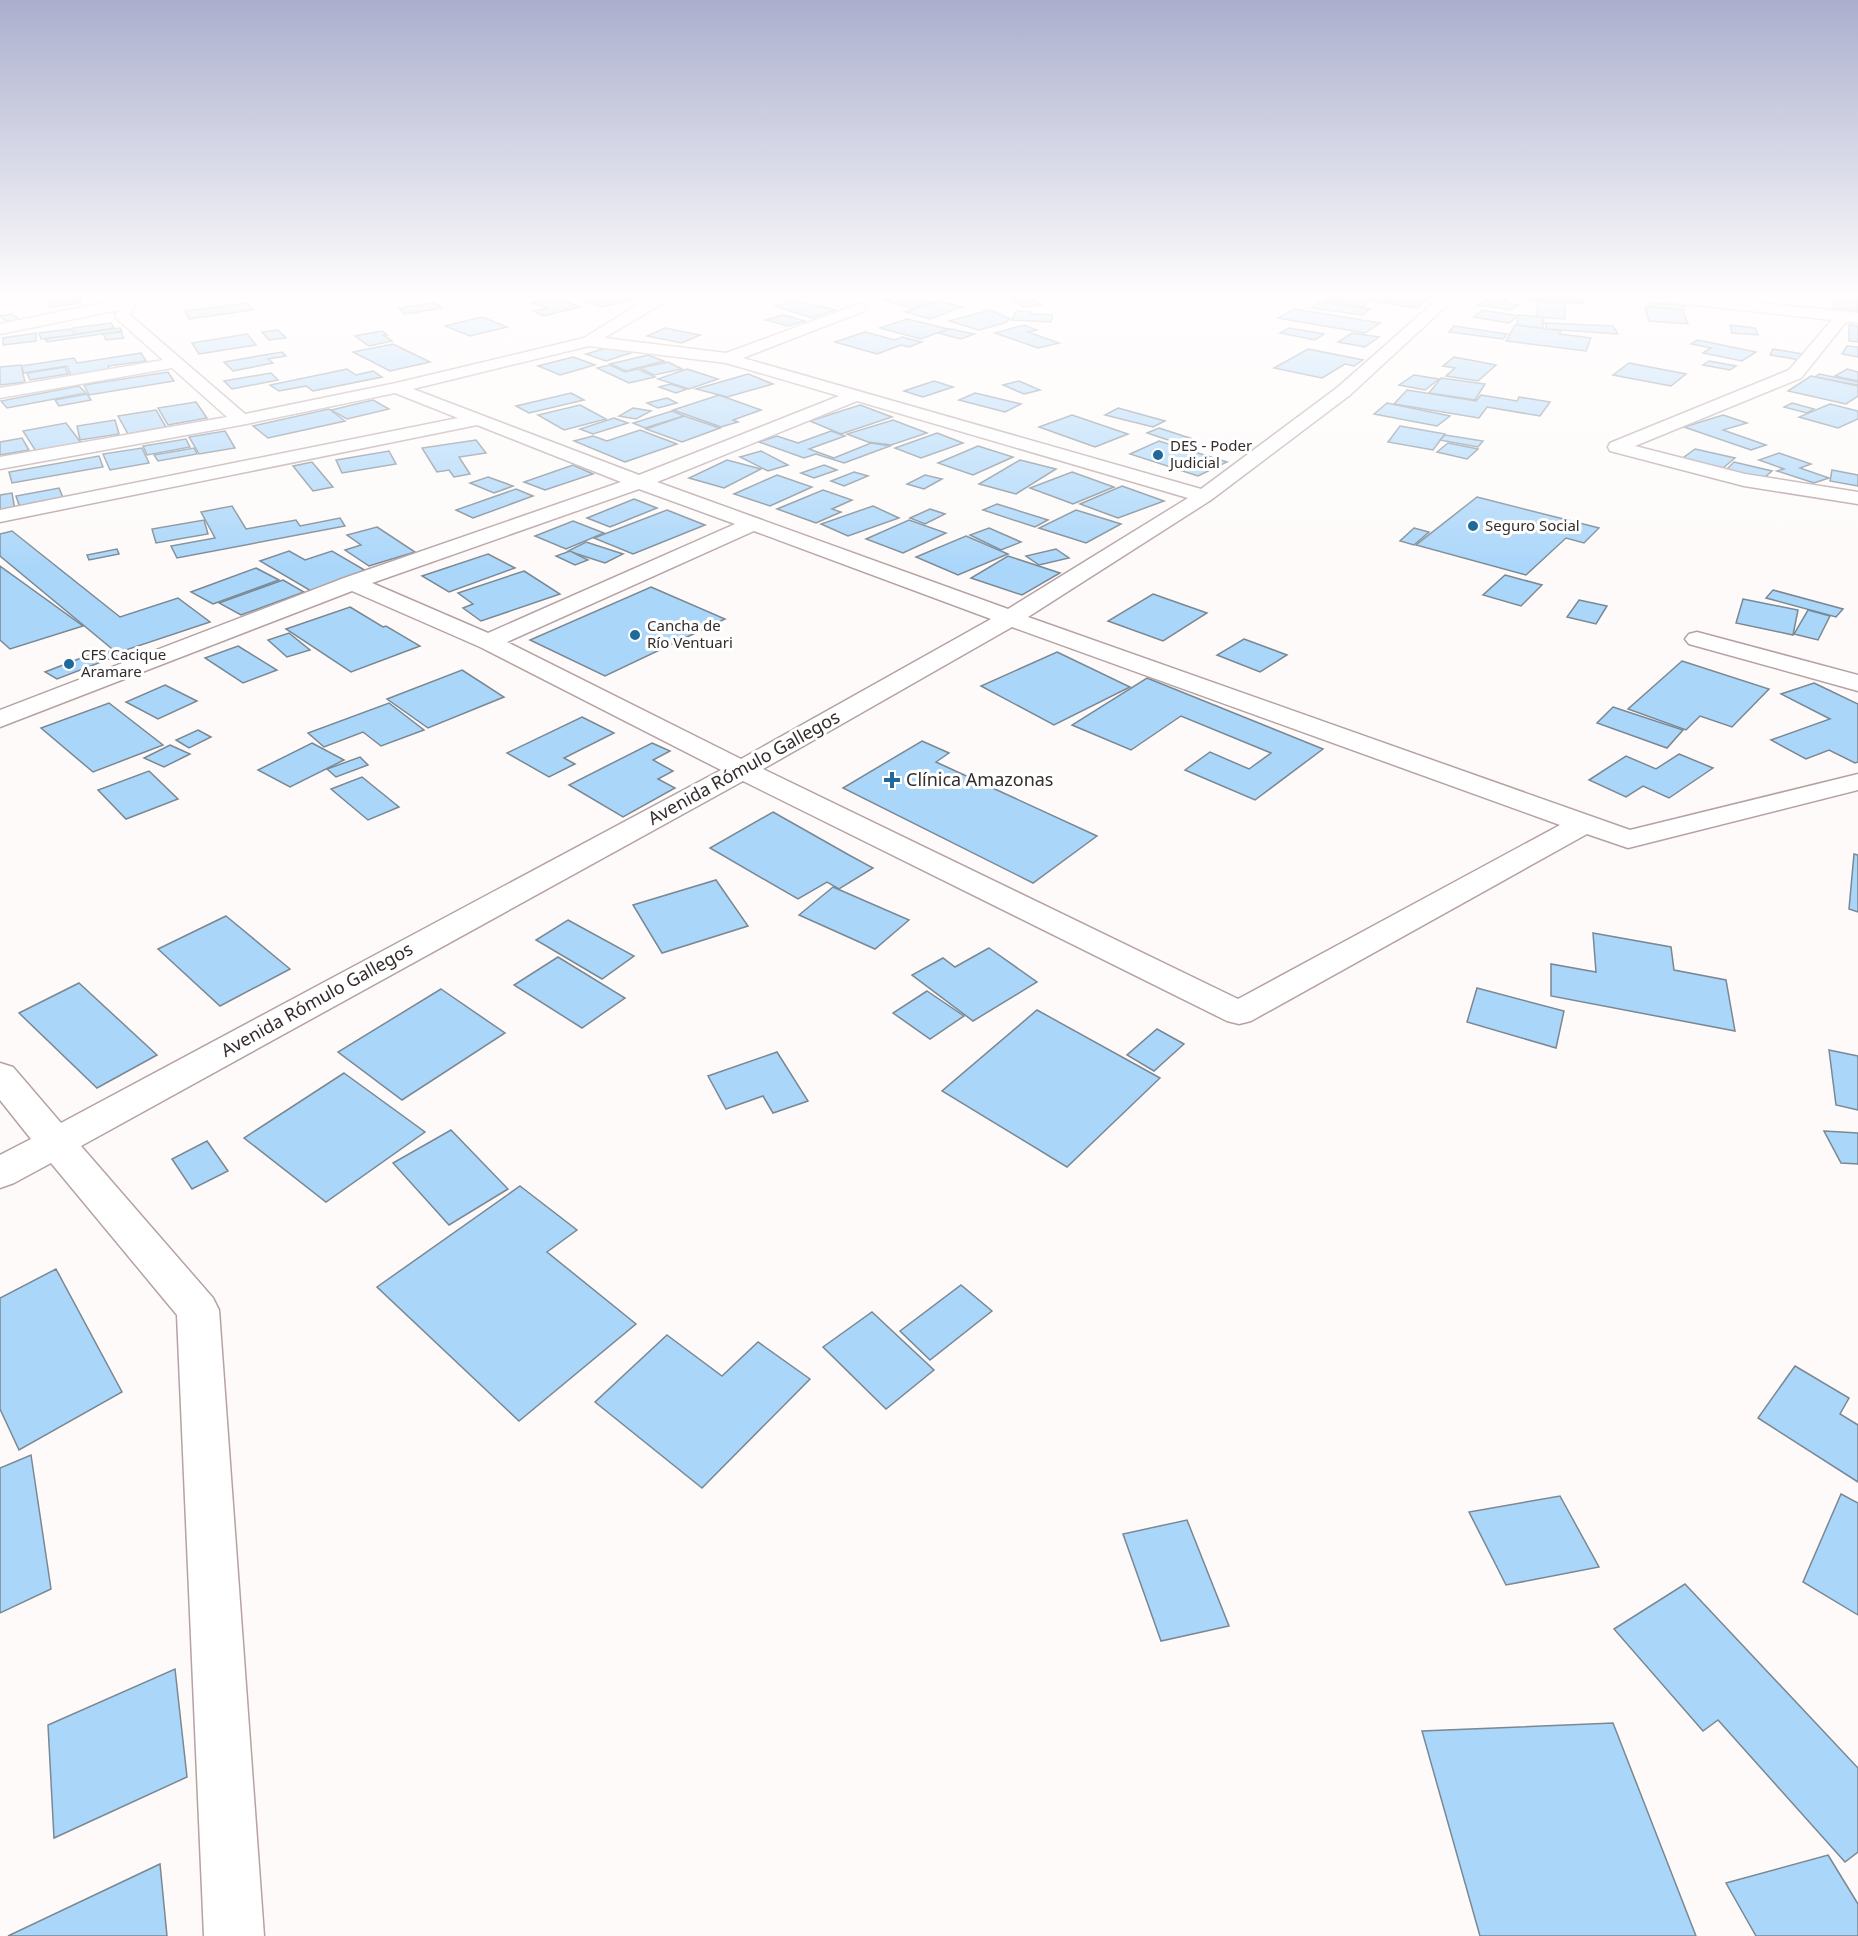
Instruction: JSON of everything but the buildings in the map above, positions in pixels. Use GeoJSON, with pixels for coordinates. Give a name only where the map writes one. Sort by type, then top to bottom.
{"type":"FeatureCollection","features":[{"type":"Feature","properties":{"kind":"street"},"geometry":{"type":"LineString","coordinates":[[0,393],[27,388]]}},
{"type":"Feature","properties":{"kind":"street"},"geometry":{"type":"LineString","coordinates":[[204,388],[241,420]]}},
{"type":"Feature","properties":{"kind":"street"},"geometry":{"type":"LineString","coordinates":[[0,463],[241,420],[394,388]]}},
{"type":"Feature","properties":{"kind":"street"},"geometry":{"type":"LineString","coordinates":[[397,388],[639,482],[1010,618],[1628,839],[1858,782]]}},
{"type":"Feature","properties":{"kind":"street"},"geometry":{"type":"LineString","coordinates":[[836,388],[1204,496]]}},
{"type":"Feature","properties":{"kind":"street","name":"Avenida Rómulo Gallegos"},"geometry":{"type":"LineString","coordinates":[[0,1173],[742,770],[1010,618],[1204,496],[1348,388]]}},
{"type":"Feature","properties":{"kind":"street"},"geometry":{"type":"LineString","coordinates":[[1760,388],[1617,447],[1744,480],[1858,498]]}},
{"type":"Feature","properties":{"kind":"street"},"geometry":{"type":"LineString","coordinates":[[0,719],[352,583],[639,482],[856,394]]}},
{"type":"Feature","properties":{"kind":"street"},"geometry":{"type":"LineString","coordinates":[[0,516],[477,420]]}},
{"type":"Feature","properties":{"kind":"street"},"geometry":{"type":"LineString","coordinates":[[488,642],[755,523]]}},
{"type":"Feature","properties":{"kind":"street"},"geometry":{"type":"LineString","coordinates":[[352,583],[488,642],[742,770],[1239,1013],[1585,823]]}},
{"type":"Feature","properties":{"kind":"street"},"geometry":{"type":"LineString","coordinates":[[1697,639],[1858,683]]}},
{"type":"Feature","properties":{"kind":"street"},"geometry":{"type":"LineString","coordinates":[[0,1076],[198,1310],[234,1936]]}},
{"type":"Feature","properties":{"kind":"place","name":"DES - Poder Judicial"},"geometry":{"type":"Point","coordinates":[1158,455]}},
{"type":"Feature","properties":{"kind":"place","name":"Seguro Social"},"geometry":{"type":"Point","coordinates":[1473,526]}},
{"type":"Feature","properties":{"kind":"place","name":"Cancha de Río Ventuari"},"geometry":{"type":"Point","coordinates":[635,635]}},
{"type":"Feature","properties":{"kind":"place","name":"CFS Cacique Aramare"},"geometry":{"type":"Point","coordinates":[69,664]}},
{"type":"Feature","properties":{"kind":"place","name":"Clínica Amazonas"},"geometry":{"type":"Point","coordinates":[892,780]}}]}
